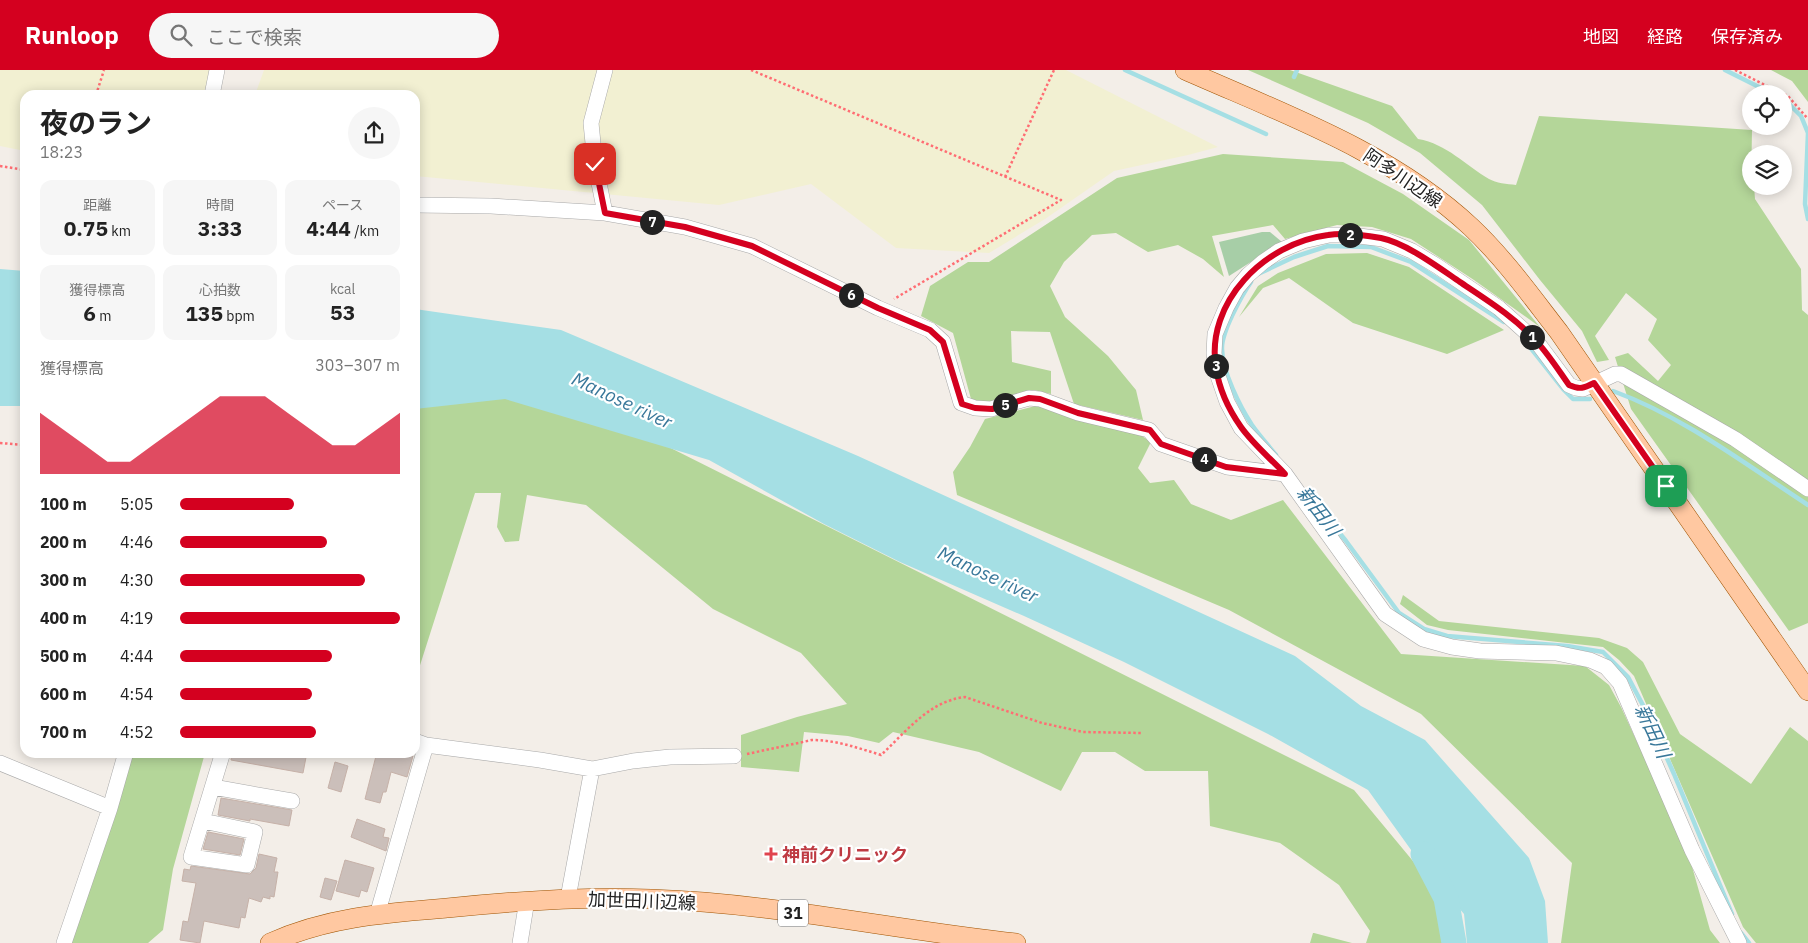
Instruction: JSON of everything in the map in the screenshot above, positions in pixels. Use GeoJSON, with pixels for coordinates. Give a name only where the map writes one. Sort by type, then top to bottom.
{"type":"FeatureCollection","features":[{"type":"Feature","properties":{"kind":"main road","name":"阿多川辺線"},"geometry":{"type":"LineString","coordinates":[[1185,70],[1360,149],[1434,197],[1471,227],[1527,290],[1808,691]]}},
{"type":"Feature","properties":{"kind":"main road","name":"加世田川辺線"},"geometry":{"type":"LineString","coordinates":[[270,943],[315,926],[350,918],[527,900],[568,898],[652,899],[734,905],[1016,943]]}},
{"type":"Feature","properties":{"kind":"street"},"geometry":{"type":"LineString","coordinates":[[213,90],[217,70]]}},
{"type":"Feature","properties":{"kind":"street"},"geometry":{"type":"LineString","coordinates":[[605,70],[591,123],[595,164],[605,213]]}},
{"type":"Feature","properties":{"kind":"street"},"geometry":{"type":"LineString","coordinates":[[420,205],[491,206],[605,213],[685,227],[752,246],[878,308],[930,330],[943,342],[962,404],[975,408],[992,409],[1029,398],[1040,399],[1078,413],[1150,430],[1161,444],[1226,467],[1285,474]]}},
{"type":"Feature","properties":{"kind":"street"},"geometry":{"type":"LineString","coordinates":[[1739,943],[1692,850],[1620,683],[1606,667],[1590,660],[1556,653],[1480,651],[1452,647],[1423,638],[1385,614],[1285,474],[1241,428],[1227,402],[1216,370],[1214,353],[1215,334],[1229,301],[1237,288],[1248,275],[1279,251],[1303,241],[1328,235],[1351,235],[1383,239],[1412,251],[1484,298],[1516,322],[1537,342],[1569,385],[1583,389],[1615,374],[1621,374],[1736,439],[1808,489]]}},
{"type":"Feature","properties":{"kind":"street"},"geometry":{"type":"LineString","coordinates":[[420,743],[540,760],[582,769],[670,757],[734,756]]}},
{"type":"Feature","properties":{"kind":"street"},"geometry":{"type":"LineString","coordinates":[[64,943],[110,808],[124,758]]}},
{"type":"Feature","properties":{"kind":"street"},"geometry":{"type":"LineString","coordinates":[[203,821],[221,758]]}},
{"type":"Feature","properties":{"kind":"street"},"geometry":{"type":"LineString","coordinates":[[377,915],[416,758]]}},
{"type":"Feature","properties":{"kind":"street"},"geometry":{"type":"LineString","coordinates":[[0,763],[110,808]]}},
{"type":"Feature","properties":{"kind":"street"},"geometry":{"type":"LineString","coordinates":[[568,898],[592,769]]}},
{"type":"Feature","properties":{"kind":"street"},"geometry":{"type":"LineString","coordinates":[[213,787],[292,802]]}},
{"type":"Feature","properties":{"kind":"street"},"geometry":{"type":"LineString","coordinates":[[520,943],[527,900]]}},
{"type":"Feature","properties":{"kind":"path"},"geometry":{"type":"LineString","coordinates":[[98,90],[104,70]]}},
{"type":"Feature","properties":{"kind":"path"},"geometry":{"type":"LineString","coordinates":[[751,70],[1061,200],[878,308]]}},
{"type":"Feature","properties":{"kind":"path"},"geometry":{"type":"LineString","coordinates":[[1005,178],[1054,70]]}},
{"type":"Feature","properties":{"kind":"path"},"geometry":{"type":"LineString","coordinates":[[1735,70],[1765,85]]}},
{"type":"Feature","properties":{"kind":"path"},"geometry":{"type":"LineString","coordinates":[[1792,101],[1808,119]]}},
{"type":"Feature","properties":{"kind":"path"},"geometry":{"type":"LineString","coordinates":[[0,166],[20,169]]}},
{"type":"Feature","properties":{"kind":"path"},"geometry":{"type":"LineString","coordinates":[[0,443],[20,444]]}},
{"type":"Feature","properties":{"kind":"path"},"geometry":{"type":"LineString","coordinates":[[734,756],[812,740],[834,741],[881,755],[931,708],[952,699],[965,697],[1042,723],[1083,732],[1143,733]]}},
{"type":"Feature","properties":{"kind":"shaded area"},"geometry":{"type":"Polygon","coordinates":[[[0,70],[218,70],[215,90],[20,90],[20,150],[0,146],[0,70]]]}},
{"type":"Feature","properties":{"kind":"shaded area"},"geometry":{"type":"Polygon","coordinates":[[[264,70],[1066,70],[1218,147],[1114,171],[1045,219],[989,253],[896,248],[811,184],[719,205],[420,176],[420,90],[257,90],[264,70]]]}},
{"type":"Feature","properties":{"kind":"green space"},"geometry":{"type":"Polygon","coordinates":[[[1248,70],[1290,70],[1392,106],[1418,139],[1447,150],[1489,179],[1516,185],[1539,116],[1742,129],[1742,135],[1752,135],[1752,145],[1742,145],[1742,195],[1755,195],[1755,199],[1801,269],[1802,310],[1808,315],[1808,623],[1789,631],[1631,409],[1615,357],[1628,353],[1658,381],[1671,365],[1648,340],[1657,319],[1626,293],[1595,336],[1609,360],[1597,362],[1582,331],[1482,205],[1420,153],[1368,123],[1248,70]]]}},
{"type":"Feature","properties":{"kind":"green space"},"geometry":{"type":"Polygon","coordinates":[[[1771,70],[1808,70],[1808,102],[1792,81],[1771,70]]]}},
{"type":"Feature","properties":{"kind":"green space"},"geometry":{"type":"Polygon","coordinates":[[[1223,154],[1343,162],[1403,194],[1469,240],[1540,327],[1474,280],[1411,239],[1372,227],[1337,225],[1285,239],[1273,225],[1212,236],[1224,277],[1203,259],[1178,245],[1148,252],[1116,233],[1092,235],[1064,262],[1050,286],[1065,317],[1108,356],[1136,390],[1143,420],[1074,404],[1050,332],[1011,331],[1012,362],[1051,371],[1051,394],[1034,390],[988,403],[971,399],[953,333],[921,316],[930,286],[968,262],[989,262],[1117,178],[1223,154]]]}},
{"type":"Feature","properties":{"kind":"green space"},"geometry":{"type":"Polygon","coordinates":[[[1262,232],[1270,232],[1282,242],[1229,276],[1219,242],[1262,232]]]}},
{"type":"Feature","properties":{"kind":"green space"},"geometry":{"type":"Polygon","coordinates":[[[1367,253],[1409,267],[1504,330],[1447,354],[1353,323],[1289,278],[1263,288],[1239,317],[1258,286],[1278,273],[1326,254],[1367,253]]]}},
{"type":"Feature","properties":{"kind":"green space"},"geometry":{"type":"Polygon","coordinates":[[[420,355],[521,373],[1354,790],[1461,919],[1463,943],[1366,943],[1370,931],[1339,885],[1280,843],[1210,826],[1208,771],[1145,771],[1115,752],[1082,752],[1061,791],[979,752],[893,732],[879,743],[848,736],[804,732],[799,772],[741,767],[741,735],[797,717],[847,704],[801,653],[713,609],[586,505],[527,495],[519,541],[505,542],[497,527],[501,493],[475,493],[420,665],[420,355]]]}},
{"type":"Feature","properties":{"kind":"green space"},"geometry":{"type":"Polygon","coordinates":[[[1039,405],[1142,436],[1151,442],[1138,468],[1150,483],[1174,480],[1191,504],[1231,520],[1283,500],[1401,654],[1585,666],[1609,685],[1621,707],[1689,856],[1710,930],[1720,943],[1561,943],[1572,863],[1421,714],[1229,610],[957,495],[953,472],[970,447],[985,419],[1039,405]]]}},
{"type":"Feature","properties":{"kind":"green space"},"geometry":{"type":"Polygon","coordinates":[[[1403,595],[1439,621],[1599,638],[1627,648],[1643,662],[1680,734],[1751,784],[1790,727],[1808,741],[1808,943],[1756,943],[1743,927],[1634,676],[1619,660],[1603,647],[1448,630],[1427,625],[1400,604],[1403,595]]]}},
{"type":"Feature","properties":{"kind":"green space"},"geometry":{"type":"Polygon","coordinates":[[[131,758],[204,758],[173,869],[163,930],[148,943],[71,943],[131,758]]]}},
{"type":"Feature","properties":{"kind":"green space"},"geometry":{"type":"Polygon","coordinates":[[[1314,933],[1352,943],[1310,943],[1314,933]]]}},
{"type":"Feature","properties":{"kind":"water"},"geometry":{"type":"Polygon","coordinates":[[[0,269],[20,271],[20,406],[0,406],[0,269]]]}},
{"type":"Feature","properties":{"kind":"water"},"geometry":{"type":"Polygon","coordinates":[[[420,310],[561,330],[858,456],[1295,656],[1361,706],[1425,740],[1529,858],[1545,901],[1548,943],[1467,943],[1464,914],[1419,861],[1368,790],[1268,734],[1124,662],[900,562],[824,524],[709,460],[505,399],[420,408],[420,310]]]}},
{"type":"Feature","properties":{"kind":"building"},"geometry":{"type":"Polygon","coordinates":[[[231,758],[306,758],[303,773],[231,760],[231,758]]]}},
{"type":"Feature","properties":{"kind":"building"},"geometry":{"type":"Polygon","coordinates":[[[375,758],[412,758],[407,777],[391,772],[386,792],[383,792],[380,803],[365,799],[375,758]]]}},
{"type":"Feature","properties":{"kind":"building"},"geometry":{"type":"Polygon","coordinates":[[[335,762],[348,766],[341,792],[328,788],[335,762]]]}},
{"type":"Feature","properties":{"kind":"building"},"geometry":{"type":"Polygon","coordinates":[[[221,798],[292,810],[289,826],[218,815],[221,798]]]}},
{"type":"Feature","properties":{"kind":"building"},"geometry":{"type":"Polygon","coordinates":[[[357,819],[385,829],[383,837],[389,838],[386,851],[351,837],[357,819]]]}},
{"type":"Feature","properties":{"kind":"building"},"geometry":{"type":"Polygon","coordinates":[[[208,832],[244,839],[240,855],[203,849],[208,832]]]}},
{"type":"Feature","properties":{"kind":"building"},"geometry":{"type":"Polygon","coordinates":[[[259,854],[277,858],[274,872],[278,872],[274,897],[270,896],[270,899],[263,897],[261,902],[249,898],[245,918],[241,917],[239,928],[204,921],[200,943],[180,940],[183,921],[188,922],[196,883],[182,881],[184,869],[190,870],[191,866],[250,874],[256,868],[259,854]]]}},
{"type":"Feature","properties":{"kind":"building"},"geometry":{"type":"Polygon","coordinates":[[[345,860],[374,868],[367,892],[361,890],[359,897],[336,891],[345,860]]]}},
{"type":"Feature","properties":{"kind":"building"},"geometry":{"type":"Polygon","coordinates":[[[325,878],[337,881],[331,900],[320,897],[325,878]]]}},
{"type":"Feature","properties":{"kind":"waterway"},"geometry":{"type":"LineString","coordinates":[[1125,70],[1266,134]]}},
{"type":"Feature","properties":{"kind":"waterway"},"geometry":{"type":"LineString","coordinates":[[1294,77],[1297,70]]}},
{"type":"Feature","properties":{"kind":"waterway"},"geometry":{"type":"LineString","coordinates":[[1725,70],[1755,85]]}},
{"type":"Feature","properties":{"kind":"waterway"},"geometry":{"type":"LineString","coordinates":[[1792,107],[1801,116],[1808,133],[1805,204],[1808,219]]}},
{"type":"Feature","properties":{"kind":"waterway","name":"新田川"},"geometry":{"type":"LineString","coordinates":[[1258,274],[1294,257],[1328,246],[1371,247],[1411,262],[1504,322]]}},
{"type":"Feature","properties":{"kind":"waterway","name":"新田川"},"geometry":{"type":"LineString","coordinates":[[1251,282],[1228,324],[1223,342],[1223,358],[1228,378],[1242,409],[1276,455]]}},
{"type":"Feature","properties":{"kind":"waterway","name":"新田川"},"geometry":{"type":"LineString","coordinates":[[1525,341],[1573,399],[1590,399]]}},
{"type":"Feature","properties":{"kind":"waterway","name":"新田川"},"geometry":{"type":"LineString","coordinates":[[1613,391],[1665,414],[1714,442],[1808,505]]}},
{"type":"Feature","properties":{"kind":"waterway","name":"新田川"},"geometry":{"type":"LineString","coordinates":[[1311,498],[1346,541],[1399,613],[1424,629],[1447,636],[1567,646],[1603,652],[1628,677],[1646,711],[1732,914]]}},
{"type":"Feature","properties":{"kind":"waterway","name":"Manose river"},"geometry":{"type":"LineString","coordinates":[[1423,854],[1446,898],[1454,943]]}},
{"type":"Feature","properties":{"kind":"waterway","name":"新田川"},"geometry":{"type":"LineString","coordinates":[[1741,933],[1749,943]]}},
{"type":"Feature","properties":{"kind":"place","name":"神前クリニック"},"geometry":{"type":"Point","coordinates":[771,854]}},
{"type":"Feature","properties":{"kind":"route"},"geometry":{"type":"LineString","coordinates":[[595,164],[605,213],[685,227],[752,246],[878,308],[930,330],[943,342],[962,404],[975,408],[992,409],[1029,398],[1040,399],[1078,413],[1150,430],[1161,444],[1226,467],[1285,474],[1241,428],[1227,402],[1216,370],[1214,353],[1215,334],[1237,288],[1248,275],[1279,251],[1303,241],[1328,235],[1351,235],[1383,239],[1412,251],[1499,308],[1537,342],[1569,385],[1583,389],[1594,383],[1666,486]]}}]}
